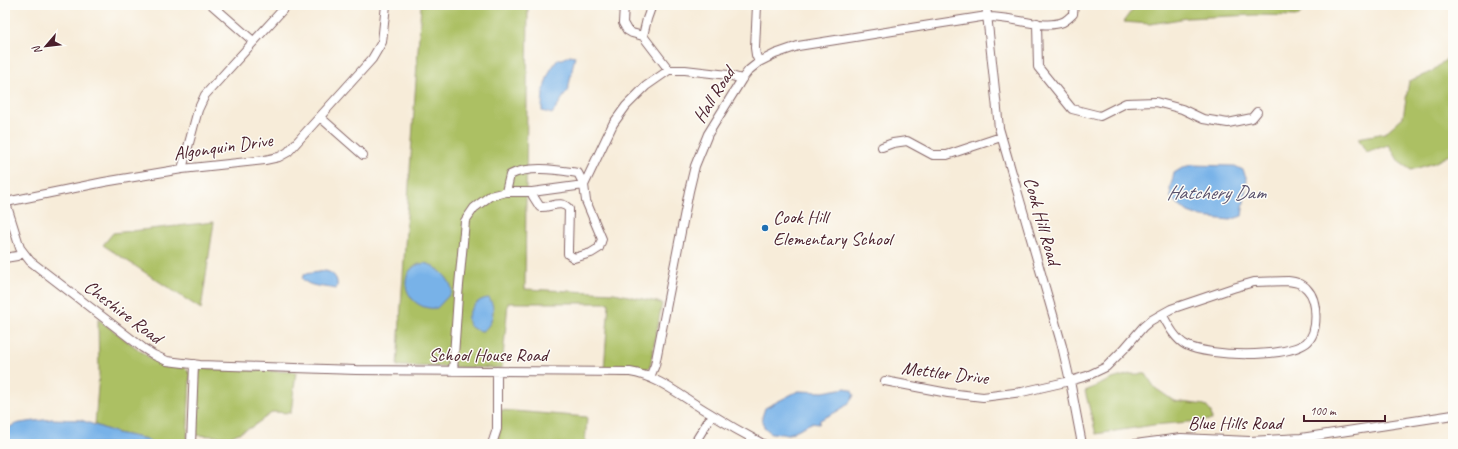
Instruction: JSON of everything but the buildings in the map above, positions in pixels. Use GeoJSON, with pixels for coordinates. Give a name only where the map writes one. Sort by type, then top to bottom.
{"type":"FeatureCollection","features":[{"type":"Feature","properties":{"kind":"street"},"geometry":{"type":"LineString","coordinates":[[212,5],[253,41]]}},
{"type":"Feature","properties":{"kind":"street"},"geometry":{"type":"LineString","coordinates":[[182,169],[198,110],[205,95],[287,5]]}},
{"type":"Feature","properties":{"kind":"street","name":"Algonquin Drive"},"geometry":{"type":"LineString","coordinates":[[5,201],[182,169],[265,160],[279,157],[288,152],[321,118],[372,59],[382,42],[386,5]]}},
{"type":"Feature","properties":{"kind":"street"},"geometry":{"type":"LineString","coordinates":[[624,5],[623,23],[627,30],[643,36],[669,70]]}},
{"type":"Feature","properties":{"kind":"street"},"geometry":{"type":"LineString","coordinates":[[643,36],[652,5]]}},
{"type":"Feature","properties":{"kind":"street"},"geometry":{"type":"LineString","coordinates":[[757,5],[755,48],[756,55],[760,62]]}},
{"type":"Feature","properties":{"kind":"street","name":"Cook Hill Road"},"geometry":{"type":"LineString","coordinates":[[986,5],[996,105],[1001,137],[1058,330],[1070,381],[1082,444]]}},
{"type":"Feature","properties":{"kind":"street","name":"Hall Road"},"geometry":{"type":"LineString","coordinates":[[650,377],[655,365],[695,166],[708,134],[749,70],[775,54],[798,46],[987,17],[1004,17],[1052,25],[1064,22],[1073,14],[1074,5]]}},
{"type":"Feature","properties":{"kind":"street"},"geometry":{"type":"LineString","coordinates":[[1038,23],[1038,66],[1072,110],[1100,116],[1126,103],[1156,102],[1182,109],[1202,119],[1228,123],[1252,118],[1257,112]]}},
{"type":"Feature","properties":{"kind":"street"},"geometry":{"type":"LineString","coordinates":[[584,185],[613,124],[626,106],[646,86],[669,70],[728,75],[742,79]]}},
{"type":"Feature","properties":{"kind":"street"},"geometry":{"type":"LineString","coordinates":[[321,118],[363,155]]}},
{"type":"Feature","properties":{"kind":"street"},"geometry":{"type":"LineString","coordinates":[[882,147],[893,143],[907,141],[933,155],[946,155],[1001,137]]}},
{"type":"Feature","properties":{"kind":"street"},"geometry":{"type":"LineString","coordinates":[[506,192],[510,175],[517,172],[547,169],[578,173],[584,185],[586,201],[602,239],[599,248],[591,253],[574,258],[568,254],[569,209],[566,205],[560,204],[540,207],[532,192]]}},
{"type":"Feature","properties":{"kind":"street"},"geometry":{"type":"LineString","coordinates":[[453,371],[465,221],[474,208],[490,196],[506,192],[532,192],[584,185]]}},
{"type":"Feature","properties":{"kind":"street","name":"Cheshire Road"},"geometry":{"type":"LineString","coordinates":[[5,201],[23,252],[30,261],[154,355],[167,361],[194,364]]}},
{"type":"Feature","properties":{"kind":"street"},"geometry":{"type":"LineString","coordinates":[[5,258],[16,256],[23,252]]}},
{"type":"Feature","properties":{"kind":"street","name":"Mettler Drive"},"geometry":{"type":"LineString","coordinates":[[886,381],[942,392],[983,397],[1026,391],[1070,381],[1087,376],[1106,367],[1124,349],[1143,326],[1150,321],[1162,314],[1171,309],[1254,282],[1288,281],[1299,283],[1308,290],[1314,304],[1316,322],[1313,334],[1306,343],[1294,348],[1268,354],[1238,354],[1197,350],[1185,344],[1178,338],[1162,314]]}},
{"type":"Feature","properties":{"kind":"street"},"geometry":{"type":"LineString","coordinates":[[191,444],[194,364]]}},
{"type":"Feature","properties":{"kind":"street","name":"School House Road"},"geometry":{"type":"LineString","coordinates":[[194,364],[302,369],[617,371],[637,373],[650,377],[763,444]]}},
{"type":"Feature","properties":{"kind":"street"},"geometry":{"type":"LineString","coordinates":[[492,444],[497,429],[497,371]]}},
{"type":"Feature","properties":{"kind":"street"},"geometry":{"type":"LineString","coordinates":[[694,444],[712,415]]}},
{"type":"Feature","properties":{"kind":"street","name":"Blue Hills Road"},"geometry":{"type":"LineString","coordinates":[[1135,444],[1181,438],[1250,441],[1301,438],[1453,415]]}},
{"type":"Feature","properties":{"kind":"green space"},"geometry":{"type":"Polygon","coordinates":[[[421,5],[528,5],[525,289],[614,293],[662,303],[650,367],[644,370],[604,370],[609,303],[508,303],[502,368],[397,366],[421,5]]]}},
{"type":"Feature","properties":{"kind":"green space"},"geometry":{"type":"Polygon","coordinates":[[[1138,5],[1302,5],[1303,10],[1298,16],[1255,15],[1187,18],[1150,24],[1123,22],[1138,5]]]}},
{"type":"Feature","properties":{"kind":"green space"},"geometry":{"type":"Polygon","coordinates":[[[1453,55],[1453,153],[1434,163],[1411,170],[1399,162],[1389,145],[1366,152],[1358,138],[1385,133],[1403,117],[1409,81],[1431,72],[1453,55]]]}},
{"type":"Feature","properties":{"kind":"green space"},"geometry":{"type":"Polygon","coordinates":[[[214,222],[201,309],[103,245],[113,233],[214,222]]]}},
{"type":"Feature","properties":{"kind":"green space"},"geometry":{"type":"Polygon","coordinates":[[[98,319],[151,359],[164,365],[184,367],[190,373],[187,444],[152,444],[147,439],[117,433],[95,425],[99,374],[98,319]]]}},
{"type":"Feature","properties":{"kind":"green space"},"geometry":{"type":"Polygon","coordinates":[[[203,368],[296,372],[291,413],[273,412],[252,427],[230,437],[195,435],[197,375],[203,368]]]}},
{"type":"Feature","properties":{"kind":"green space"},"geometry":{"type":"Polygon","coordinates":[[[1130,374],[1146,374],[1155,388],[1174,401],[1205,405],[1211,412],[1212,420],[1153,425],[1096,434],[1085,391],[1112,379],[1130,374]]]}},
{"type":"Feature","properties":{"kind":"green space"},"geometry":{"type":"Polygon","coordinates":[[[501,410],[587,417],[585,444],[498,444],[501,410]]]}},
{"type":"Feature","properties":{"kind":"water"},"geometry":{"type":"Polygon","coordinates":[[[570,55],[575,56],[568,90],[552,114],[542,111],[544,90],[551,69],[558,59],[563,59],[570,55]]]}},
{"type":"Feature","properties":{"kind":"water","name":"Hatchery Dam"},"geometry":{"type":"Polygon","coordinates":[[[1191,165],[1235,166],[1243,170],[1247,179],[1242,216],[1230,220],[1202,217],[1188,212],[1171,198],[1170,189],[1174,173],[1191,165]]]}},
{"type":"Feature","properties":{"kind":"water"},"geometry":{"type":"Polygon","coordinates":[[[419,264],[427,264],[436,268],[445,276],[452,289],[451,293],[437,308],[427,308],[419,304],[412,299],[408,292],[406,284],[407,276],[411,269],[419,264]]]}},
{"type":"Feature","properties":{"kind":"water"},"geometry":{"type":"Polygon","coordinates":[[[325,271],[331,273],[337,280],[336,289],[308,284],[302,278],[305,274],[325,271]]]}},
{"type":"Feature","properties":{"kind":"water"},"geometry":{"type":"Polygon","coordinates":[[[489,298],[493,307],[491,321],[483,331],[474,329],[469,325],[469,314],[477,303],[483,299],[489,298]]]}},
{"type":"Feature","properties":{"kind":"water"},"geometry":{"type":"Polygon","coordinates":[[[846,388],[851,390],[854,395],[852,400],[844,407],[820,420],[819,424],[811,423],[789,434],[771,433],[764,427],[762,417],[765,408],[798,391],[823,392],[846,388]]]}},
{"type":"Feature","properties":{"kind":"water"},"geometry":{"type":"Polygon","coordinates":[[[52,419],[81,420],[117,433],[147,439],[152,444],[5,443],[6,433],[13,425],[52,419]]]}},
{"type":"Feature","properties":{"kind":"place","name":"Cook Hill Elementary School"},"geometry":{"type":"Point","coordinates":[765,228]}}]}
